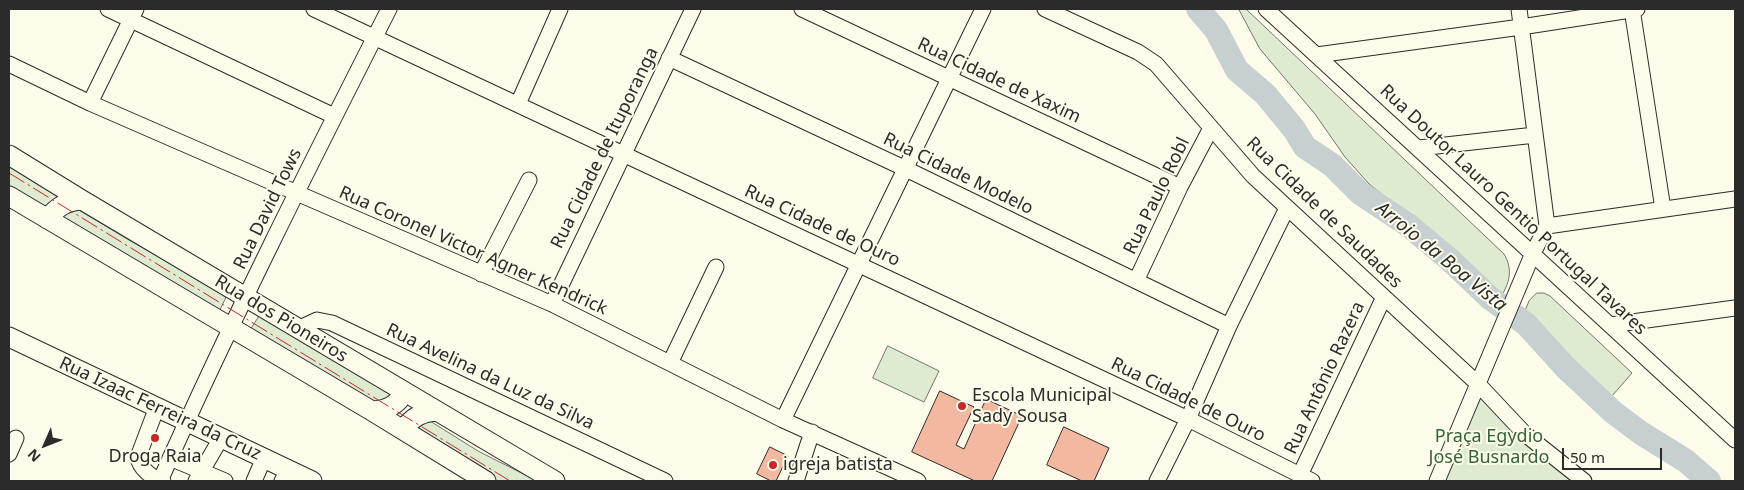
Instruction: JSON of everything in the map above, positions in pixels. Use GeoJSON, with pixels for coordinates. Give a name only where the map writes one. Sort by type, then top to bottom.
{"type":"FeatureCollection","features":[{"type":"Feature","properties":{"kind":"main road","name":"Rua dos Pioneiros"},"geometry":{"type":"LineString","coordinates":[[9,155],[555,481]]}},
{"type":"Feature","properties":{"kind":"main road","name":"Rua dos Pioneiros"},"geometry":{"type":"LineString","coordinates":[[9,196],[372,411],[486,481]]}},
{"type":"Feature","properties":{"kind":"main road"},"geometry":{"type":"LineString","coordinates":[[47,219],[63,204],[82,200]]}},
{"type":"Feature","properties":{"kind":"main road","name":"Rua Izaac Ferreira da Cruz"},"geometry":{"type":"LineString","coordinates":[[9,337],[264,458],[286,476],[312,481]]}},
{"type":"Feature","properties":{"kind":"main road"},"geometry":{"type":"LineString","coordinates":[[372,411],[382,411],[392,407],[400,401],[406,392]]}},
{"type":"Feature","properties":{"kind":"main road"},"geometry":{"type":"LineString","coordinates":[[403,430],[417,415],[438,411]]}},
{"type":"Feature","properties":{"kind":"street"},"geometry":{"type":"LineString","coordinates":[[108,9],[133,14],[334,116]]}},
{"type":"Feature","properties":{"kind":"street","name":"Rua Cidade de Ouro"},"geometry":{"type":"LineString","coordinates":[[314,9],[1188,419],[1306,478]]}},
{"type":"Feature","properties":{"kind":"street","name":"Rua David Tows"},"geometry":{"type":"LineString","coordinates":[[160,481],[186,421],[296,193],[389,9]]}},
{"type":"Feature","properties":{"kind":"street"},"geometry":{"type":"LineString","coordinates":[[518,104],[560,9]]}},
{"type":"Feature","properties":{"kind":"street","name":"Rua Cidade de Ituporanga"},"geometry":{"type":"LineString","coordinates":[[552,304],[693,9]]}},
{"type":"Feature","properties":{"kind":"street","name":"Rua Cidade de Xaxim"},"geometry":{"type":"LineString","coordinates":[[805,9],[1180,187]]}},
{"type":"Feature","properties":{"kind":"street"},"geometry":{"type":"LineString","coordinates":[[783,420],[983,9]]}},
{"type":"Feature","properties":{"kind":"street","name":"Rua Cidade de Saudades"},"geometry":{"type":"LineString","coordinates":[[1045,9],[1138,52],[1156,64],[1253,176],[1478,384],[1525,434],[1584,481]]}},
{"type":"Feature","properties":{"kind":"street","name":"Rua Doutor Lauro Gentio Portugal Tavares"},"geometry":{"type":"LineString","coordinates":[[1266,9],[1735,440]]}},
{"type":"Feature","properties":{"kind":"street"},"geometry":{"type":"LineString","coordinates":[[1437,481],[1546,226],[1519,9]]}},
{"type":"Feature","properties":{"kind":"street"},"geometry":{"type":"LineString","coordinates":[[1317,55],[1521,27],[1634,9],[1663,209]]}},
{"type":"Feature","properties":{"kind":"street"},"geometry":{"type":"LineString","coordinates":[[90,103],[133,14]]}},
{"type":"Feature","properties":{"kind":"street","name":"Rua Cidade Modelo"},"geometry":{"type":"LineString","coordinates":[[669,58],[906,169],[1229,326]]}},
{"type":"Feature","properties":{"kind":"street","name":"Rua Coronel Victor Agner Kendrick"},"geometry":{"type":"LineString","coordinates":[[9,64],[90,103],[552,304],[783,420],[918,481]]}},
{"type":"Feature","properties":{"kind":"street","name":"Rua Paulo Robl"},"geometry":{"type":"LineString","coordinates":[[1136,280],[1180,187],[1211,128]]}},
{"type":"Feature","properties":{"kind":"street"},"geometry":{"type":"LineString","coordinates":[[1419,148],[1535,134]]}},
{"type":"Feature","properties":{"kind":"street"},"geometry":{"type":"LineString","coordinates":[[481,274],[529,180]]}},
{"type":"Feature","properties":{"kind":"street"},"geometry":{"type":"LineString","coordinates":[[1546,226],[1735,199]]}},
{"type":"Feature","properties":{"kind":"street"},"geometry":{"type":"LineString","coordinates":[[1157,481],[1188,419],[1229,326],[1287,208]]}},
{"type":"Feature","properties":{"kind":"street"},"geometry":{"type":"LineString","coordinates":[[670,363],[716,267]]}},
{"type":"Feature","properties":{"kind":"street","name":"Rua Antônio Razera"},"geometry":{"type":"LineString","coordinates":[[1306,478],[1384,297]]}},
{"type":"Feature","properties":{"kind":"street"},"geometry":{"type":"LineString","coordinates":[[1610,325],[1735,308]]}},
{"type":"Feature","properties":{"kind":"street","name":"Rua Avelina da Luz da Silva"},"geometry":{"type":"LineString","coordinates":[[298,329],[317,320],[332,323],[665,481]]}},
{"type":"Feature","properties":{"kind":"street"},"geometry":{"type":"LineString","coordinates":[[156,407],[138,457],[138,463],[160,481],[164,481]]}},
{"type":"Feature","properties":{"kind":"street"},"geometry":{"type":"LineString","coordinates":[[796,481],[812,432]]}},
{"type":"Feature","properties":{"kind":"street"},"geometry":{"type":"LineString","coordinates":[[9,454],[16,438]]}},
{"type":"Feature","properties":{"kind":"street"},"geometry":{"type":"LineString","coordinates":[[199,476],[221,438]]}},
{"type":"Feature","properties":{"kind":"street"},"geometry":{"type":"LineString","coordinates":[[170,458],[199,476],[225,481]]}},
{"type":"Feature","properties":{"kind":"street"},"geometry":{"type":"LineString","coordinates":[[254,481],[264,458]]}},
{"type":"Feature","properties":{"kind":"green space"},"geometry":{"type":"Polygon","coordinates":[[[1239,9],[1246,9],[1504,254],[1509,265],[1509,276],[1500,298],[1491,285],[1461,256],[1369,184],[1345,157],[1315,114],[1260,49],[1239,9]]]}},
{"type":"Feature","properties":{"kind":"green space"},"geometry":{"type":"Polygon","coordinates":[[[9,162],[63,196],[45,211],[9,188],[9,162]]]}},
{"type":"Feature","properties":{"kind":"green space"},"geometry":{"type":"Polygon","coordinates":[[[74,207],[227,295],[218,314],[57,216],[74,207]]]}},
{"type":"Feature","properties":{"kind":"green space"},"geometry":{"type":"Polygon","coordinates":[[[1537,293],[1544,293],[1550,296],[1632,373],[1612,396],[1589,380],[1559,349],[1522,318],[1529,301],[1537,293]]]}},
{"type":"Feature","properties":{"kind":"green space"},"geometry":{"type":"Polygon","coordinates":[[[262,312],[395,394],[381,407],[248,334],[262,312]]]}},
{"type":"Feature","properties":{"kind":"green space"},"geometry":{"type":"Polygon","coordinates":[[[888,346],[939,371],[924,402],[873,378],[888,346]]]}},
{"type":"Feature","properties":{"kind":"green space","name":"Praça Egydio José Busnardo"},"geometry":{"type":"Polygon","coordinates":[[[1478,386],[1580,481],[1438,481],[1478,386]]]}},
{"type":"Feature","properties":{"kind":"green space"},"geometry":{"type":"Polygon","coordinates":[[[430,421],[478,451],[537,481],[490,481],[411,433],[416,425],[430,421]]]}},
{"type":"Feature","properties":{"kind":"building"},"geometry":{"type":"Polygon","coordinates":[[[940,391],[974,407],[956,445],[964,449],[986,399],[1022,416],[992,481],[975,481],[912,452],[940,391]]]}},
{"type":"Feature","properties":{"kind":"building"},"geometry":{"type":"Polygon","coordinates":[[[1064,427],[1109,448],[1094,481],[1082,481],[1047,465],[1064,427]]]}},
{"type":"Feature","properties":{"kind":"building","name":"igreja batista"},"geometry":{"type":"Polygon","coordinates":[[[770,447],[788,456],[776,481],[771,481],[757,474],[770,447]]]}},
{"type":"Feature","properties":{"kind":"waterway","name":"Arroio da Boa Vista"},"geometry":{"type":"LineString","coordinates":[[1198,9],[1216,30],[1237,70],[1265,94],[1294,129],[1305,147],[1332,165],[1360,193],[1408,225],[1449,259],[1490,298],[1526,324],[1566,368],[1613,412],[1641,433],[1686,461],[1709,481]]}},
{"type":"Feature","properties":{"kind":"power"},"geometry":{"type":"LineString","coordinates":[[9,173],[510,481]]}},
{"type":"Feature","properties":{"kind":"place","name":"Escola Municipal Sady Sousa"},"geometry":{"type":"Point","coordinates":[962,406]}},
{"type":"Feature","properties":{"kind":"place","name":"Droga Raia"},"geometry":{"type":"Point","coordinates":[155,438]}},
{"type":"Feature","properties":{"kind":"place","name":"igreja batista"},"geometry":{"type":"Point","coordinates":[773,465]}}]}
